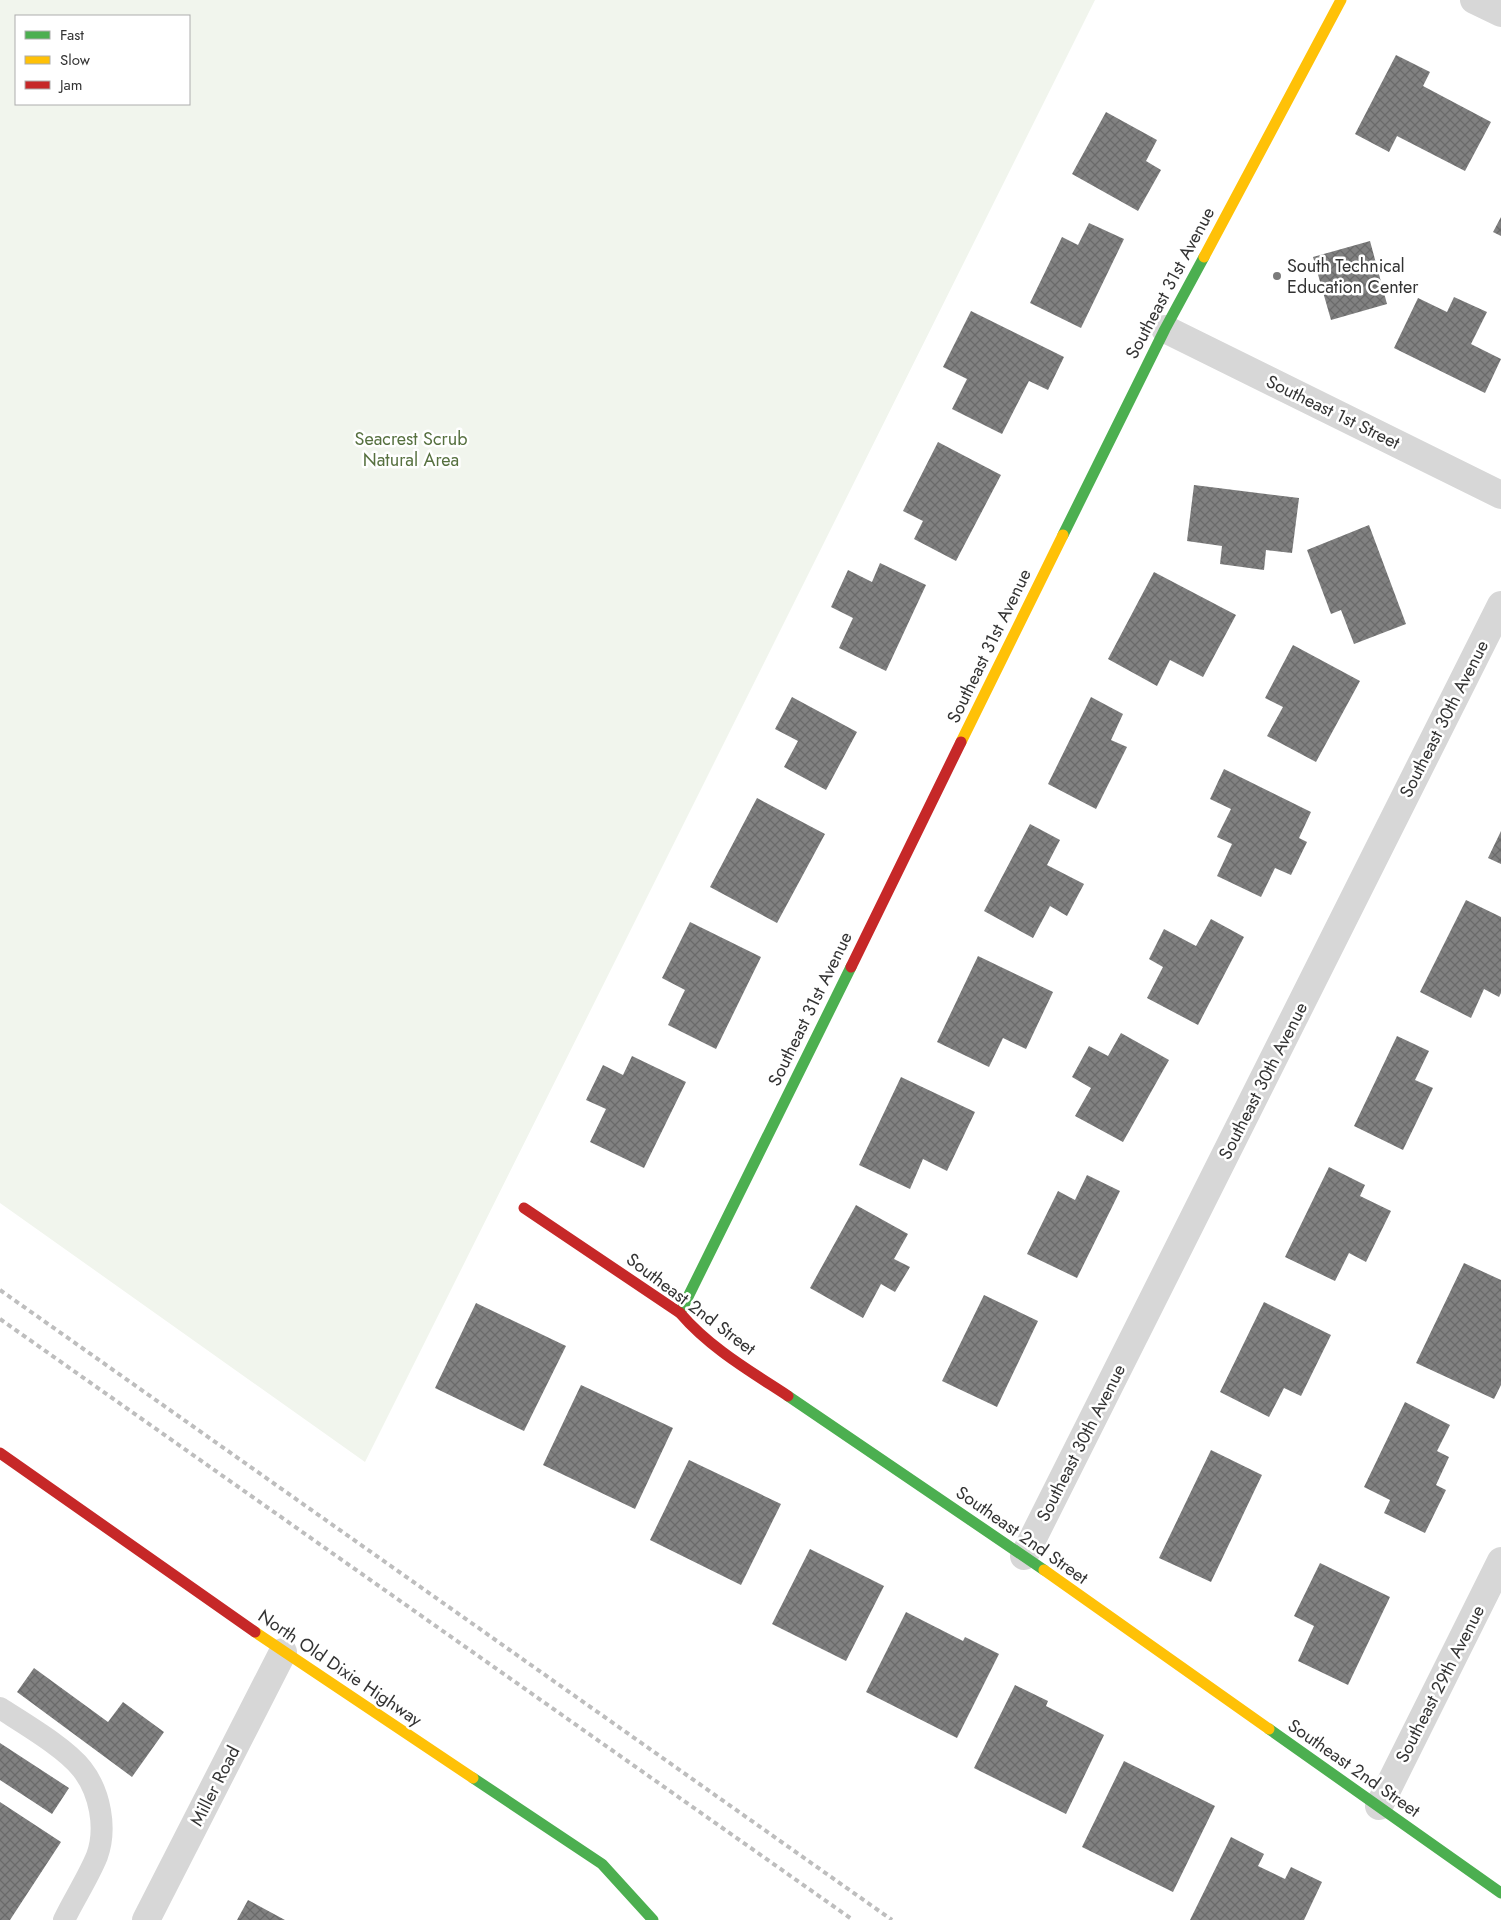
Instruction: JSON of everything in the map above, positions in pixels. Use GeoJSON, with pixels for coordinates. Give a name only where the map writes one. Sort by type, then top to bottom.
{"type":"FeatureCollection","features":[{"type":"Feature","properties":{"kind":"street","name":"Southeast 31st Avenue"},"geometry":{"type":"LineString","coordinates":[[680,1313],[1165,329],[1341,0]]}},
{"type":"Feature","properties":{"kind":"street"},"geometry":{"type":"LineString","coordinates":[[1474,0],[1501,13]]}},
{"type":"Feature","properties":{"kind":"street","name":"Southeast 1st Street"},"geometry":{"type":"LineString","coordinates":[[1165,329],[1501,495]]}},
{"type":"Feature","properties":{"kind":"street","name":"Southeast 30th Avenue"},"geometry":{"type":"LineString","coordinates":[[1024,1556],[1501,605]]}},
{"type":"Feature","properties":{"kind":"street","name":"Southeast 2nd Street"},"geometry":{"type":"LineString","coordinates":[[524,1208],[680,1313],[711,1344],[1024,1556],[1501,1893]]}},
{"type":"Feature","properties":{"kind":"street","name":"North Old Dixie Highway"},"geometry":{"type":"LineString","coordinates":[[0,1453],[283,1652],[602,1864],[653,1920]]}},
{"type":"Feature","properties":{"kind":"street","name":"Southeast 29th Avenue"},"geometry":{"type":"LineString","coordinates":[[1379,1806],[1501,1561]]}},
{"type":"Feature","properties":{"kind":"street","name":"Miller Road"},"geometry":{"type":"LineString","coordinates":[[146,1920],[283,1652]]}},
{"type":"Feature","properties":{"kind":"lane"},"geometry":{"type":"LineString","coordinates":[[0,1708],[59,1748],[82,1769],[97,1795],[102,1825],[97,1855],[64,1920]]}},
{"type":"Feature","properties":{"kind":"green space","name":"Seacrest Scrub Natural Area"},"geometry":{"type":"Polygon","coordinates":[[[0,0],[1095,0],[365,1462],[0,1203],[0,0]]]}},
{"type":"Feature","properties":{"kind":"building"},"geometry":{"type":"Polygon","coordinates":[[[1396,55],[1430,72],[1423,86],[1491,122],[1465,171],[1397,136],[1389,152],[1355,134],[1396,55]]]}},
{"type":"Feature","properties":{"kind":"building"},"geometry":{"type":"Polygon","coordinates":[[[1106,112],[1157,140],[1146,161],[1161,170],[1138,211],[1072,174],[1106,112]]]}},
{"type":"Feature","properties":{"kind":"building"},"geometry":{"type":"Polygon","coordinates":[[[1501,217],[1501,236],[1493,232],[1501,217]]]}},
{"type":"Feature","properties":{"kind":"building"},"geometry":{"type":"Polygon","coordinates":[[[1089,223],[1124,239],[1081,328],[1030,303],[1062,237],[1078,245],[1089,223]]]}},
{"type":"Feature","properties":{"kind":"building"},"geometry":{"type":"Polygon","coordinates":[[[1370,241],[1387,304],[1331,320],[1313,257],[1370,241]]]}},
{"type":"Feature","properties":{"kind":"building"},"geometry":{"type":"Polygon","coordinates":[[[1454,297],[1487,312],[1471,344],[1501,359],[1485,393],[1394,348],[1418,298],[1447,312],[1454,297]]]}},
{"type":"Feature","properties":{"kind":"building"},"geometry":{"type":"Polygon","coordinates":[[[971,311],[1064,357],[1048,390],[1029,381],[1002,434],[952,409],[967,379],[943,367],[971,311]]]}},
{"type":"Feature","properties":{"kind":"building"},"geometry":{"type":"Polygon","coordinates":[[[938,442],[1001,475],[956,561],[914,539],[923,521],[903,511],[938,442]]]}},
{"type":"Feature","properties":{"kind":"building"},"geometry":{"type":"Polygon","coordinates":[[[1194,485],[1299,498],[1292,553],[1266,550],[1264,570],[1220,564],[1222,546],[1187,541],[1194,485]]]}},
{"type":"Feature","properties":{"kind":"building"},"geometry":{"type":"Polygon","coordinates":[[[1369,525],[1406,624],[1354,644],[1341,610],[1331,614],[1307,550],[1369,525]]]}},
{"type":"Feature","properties":{"kind":"building"},"geometry":{"type":"Polygon","coordinates":[[[880,563],[926,585],[886,671],[839,648],[853,618],[831,607],[848,570],[872,582],[880,563]]]}},
{"type":"Feature","properties":{"kind":"building"},"geometry":{"type":"Polygon","coordinates":[[[1154,572],[1236,615],[1203,677],[1170,660],[1157,686],[1108,659],[1154,572]]]}},
{"type":"Feature","properties":{"kind":"building"},"geometry":{"type":"Polygon","coordinates":[[[1293,645],[1360,681],[1316,762],[1267,736],[1283,707],[1265,698],[1293,645]]]}},
{"type":"Feature","properties":{"kind":"building"},"geometry":{"type":"Polygon","coordinates":[[[792,697],[857,732],[826,790],[784,767],[798,741],[775,729],[792,697]]]}},
{"type":"Feature","properties":{"kind":"building"},"geometry":{"type":"Polygon","coordinates":[[[1091,697],[1123,714],[1111,740],[1127,747],[1096,809],[1048,784],[1091,697]]]}},
{"type":"Feature","properties":{"kind":"building"},"geometry":{"type":"Polygon","coordinates":[[[1224,769],[1311,812],[1299,838],[1307,842],[1291,875],[1275,868],[1261,897],[1217,876],[1232,844],[1217,837],[1231,809],[1210,799],[1224,769]]]}},
{"type":"Feature","properties":{"kind":"building"},"geometry":{"type":"Polygon","coordinates":[[[757,798],[825,834],[777,923],[710,887],[757,798]]]}},
{"type":"Feature","properties":{"kind":"building"},"geometry":{"type":"Polygon","coordinates":[[[1030,824],[1060,840],[1047,865],[1084,884],[1067,916],[1050,906],[1033,938],[984,911],[1030,824]]]}},
{"type":"Feature","properties":{"kind":"building"},"geometry":{"type":"Polygon","coordinates":[[[1501,831],[1501,864],[1488,858],[1501,831]]]}},
{"type":"Feature","properties":{"kind":"building"},"geometry":{"type":"Polygon","coordinates":[[[1466,900],[1501,917],[1501,993],[1499,997],[1484,989],[1471,1018],[1420,992],[1466,900]]]}},
{"type":"Feature","properties":{"kind":"building"},"geometry":{"type":"Polygon","coordinates":[[[1211,919],[1244,937],[1198,1025],[1147,998],[1163,967],[1149,959],[1164,929],[1196,946],[1211,919]]]}},
{"type":"Feature","properties":{"kind":"building"},"geometry":{"type":"Polygon","coordinates":[[[690,922],[761,957],[716,1049],[668,1025],[685,990],[662,978],[690,922]]]}},
{"type":"Feature","properties":{"kind":"building"},"geometry":{"type":"Polygon","coordinates":[[[978,956],[1053,992],[1026,1049],[1003,1038],[989,1067],[937,1042],[978,956]]]}},
{"type":"Feature","properties":{"kind":"building"},"geometry":{"type":"Polygon","coordinates":[[[1121,1033],[1169,1060],[1123,1142],[1075,1116],[1091,1088],[1072,1077],[1089,1046],[1108,1056],[1121,1033]]]}},
{"type":"Feature","properties":{"kind":"building"},"geometry":{"type":"Polygon","coordinates":[[[1397,1036],[1429,1051],[1415,1080],[1433,1088],[1403,1150],[1354,1126],[1397,1036]]]}},
{"type":"Feature","properties":{"kind":"building"},"geometry":{"type":"Polygon","coordinates":[[[632,1056],[686,1082],[644,1168],[590,1142],[606,1109],[586,1100],[603,1065],[623,1075],[632,1056]]]}},
{"type":"Feature","properties":{"kind":"building"},"geometry":{"type":"Polygon","coordinates":[[[901,1077],[975,1112],[947,1171],[923,1159],[910,1189],[859,1165],[901,1077]]]}},
{"type":"Feature","properties":{"kind":"building"},"geometry":{"type":"Polygon","coordinates":[[[1329,1167],[1365,1185],[1360,1196],[1391,1211],[1366,1262],[1349,1253],[1335,1281],[1285,1257],[1329,1167]]]}},
{"type":"Feature","properties":{"kind":"building"},"geometry":{"type":"Polygon","coordinates":[[[1087,1175],[1120,1191],[1077,1278],[1027,1254],[1058,1191],[1075,1200],[1087,1175]]]}},
{"type":"Feature","properties":{"kind":"building"},"geometry":{"type":"Polygon","coordinates":[[[856,1205],[908,1234],[894,1259],[910,1267],[895,1292],[881,1284],[863,1318],[810,1288],[856,1205]]]}},
{"type":"Feature","properties":{"kind":"building"},"geometry":{"type":"Polygon","coordinates":[[[1464,1263],[1501,1280],[1501,1385],[1494,1399],[1416,1363],[1464,1263]]]}},
{"type":"Feature","properties":{"kind":"building"},"geometry":{"type":"Polygon","coordinates":[[[984,1295],[1038,1321],[997,1407],[942,1381],[984,1295]]]}},
{"type":"Feature","properties":{"kind":"building"},"geometry":{"type":"Polygon","coordinates":[[[1264,1302],[1331,1335],[1301,1396],[1284,1388],[1269,1417],[1220,1392],[1264,1302]]]}},
{"type":"Feature","properties":{"kind":"building"},"geometry":{"type":"Polygon","coordinates":[[[476,1303],[566,1346],[524,1431],[435,1388],[476,1303]]]}},
{"type":"Feature","properties":{"kind":"building"},"geometry":{"type":"Polygon","coordinates":[[[581,1385],[673,1428],[635,1509],[543,1465],[581,1385]]]}},
{"type":"Feature","properties":{"kind":"building"},"geometry":{"type":"Polygon","coordinates":[[[1405,1402],[1450,1425],[1437,1451],[1449,1457],[1436,1485],[1446,1490],[1425,1533],[1384,1513],[1390,1500],[1364,1487],[1405,1402]]]}},
{"type":"Feature","properties":{"kind":"building"},"geometry":{"type":"Polygon","coordinates":[[[1211,1450],[1262,1475],[1211,1582],[1159,1558],[1211,1450]]]}},
{"type":"Feature","properties":{"kind":"building"},"geometry":{"type":"Polygon","coordinates":[[[689,1460],[781,1504],[741,1585],[650,1540],[689,1460]]]}},
{"type":"Feature","properties":{"kind":"building"},"geometry":{"type":"Polygon","coordinates":[[[810,1549],[884,1586],[846,1661],[772,1624],[810,1549]]]}},
{"type":"Feature","properties":{"kind":"building"},"geometry":{"type":"Polygon","coordinates":[[[1320,1563],[1390,1597],[1348,1685],[1298,1661],[1314,1626],[1294,1616],[1320,1563]]]}},
{"type":"Feature","properties":{"kind":"building"},"geometry":{"type":"Polygon","coordinates":[[[906,1612],[963,1641],[965,1637],[999,1654],[957,1738],[866,1692],[906,1612]]]}},
{"type":"Feature","properties":{"kind":"building"},"geometry":{"type":"Polygon","coordinates":[[[34,1668],[108,1722],[123,1702],[164,1732],[132,1777],[17,1692],[34,1668]]]}},
{"type":"Feature","properties":{"kind":"building"},"geometry":{"type":"Polygon","coordinates":[[[1015,1685],[1048,1701],[1046,1706],[1104,1735],[1066,1814],[974,1768],[1015,1685]]]}},
{"type":"Feature","properties":{"kind":"building"},"geometry":{"type":"Polygon","coordinates":[[[0,1743],[69,1788],[52,1814],[0,1780],[0,1743]]]}},
{"type":"Feature","properties":{"kind":"building"},"geometry":{"type":"Polygon","coordinates":[[[1124,1761],[1215,1806],[1173,1892],[1082,1847],[1124,1761]]]}},
{"type":"Feature","properties":{"kind":"building"},"geometry":{"type":"Polygon","coordinates":[[[0,1802],[61,1842],[10,1920],[0,1920],[0,1802]]]}},
{"type":"Feature","properties":{"kind":"building"},"geometry":{"type":"Polygon","coordinates":[[[1231,1837],[1264,1854],[1258,1866],[1285,1879],[1291,1867],[1322,1882],[1304,1920],[1190,1920],[1231,1837]]]}},
{"type":"Feature","properties":{"kind":"building"},"geometry":{"type":"Polygon","coordinates":[[[248,1900],[285,1920],[237,1920],[248,1900]]]}},
{"type":"Feature","properties":{"kind":"railway"},"geometry":{"type":"LineString","coordinates":[[0,1290],[892,1920]]}},
{"type":"Feature","properties":{"kind":"railway"},"geometry":{"type":"LineString","coordinates":[[0,1319],[853,1920]]}},
{"type":"Feature","properties":{"kind":"traffic: fast"},"geometry":{"type":"LineString","coordinates":[[1063,535],[1165,329],[1204,257]]}},
{"type":"Feature","properties":{"kind":"traffic: fast"},"geometry":{"type":"LineString","coordinates":[[680,1313],[851,967]]}},
{"type":"Feature","properties":{"kind":"traffic: fast"},"geometry":{"type":"LineString","coordinates":[[788,1396],[1044,1570]]}},
{"type":"Feature","properties":{"kind":"traffic: fast"},"geometry":{"type":"LineString","coordinates":[[1269,1729],[1501,1893]]}},
{"type":"Feature","properties":{"kind":"traffic: fast"},"geometry":{"type":"LineString","coordinates":[[473,1778],[602,1864],[653,1920]]}},
{"type":"Feature","properties":{"kind":"traffic: slow"},"geometry":{"type":"LineString","coordinates":[[1204,257],[1341,0]]}},
{"type":"Feature","properties":{"kind":"traffic: slow"},"geometry":{"type":"LineString","coordinates":[[961,742],[1063,535]]}},
{"type":"Feature","properties":{"kind":"traffic: slow"},"geometry":{"type":"LineString","coordinates":[[1044,1570],[1269,1729]]}},
{"type":"Feature","properties":{"kind":"traffic: slow"},"geometry":{"type":"LineString","coordinates":[[255,1632],[473,1778]]}},
{"type":"Feature","properties":{"kind":"traffic: jam"},"geometry":{"type":"LineString","coordinates":[[851,967],[961,742]]}},
{"type":"Feature","properties":{"kind":"traffic: jam"},"geometry":{"type":"LineString","coordinates":[[524,1208],[680,1313],[717,1348],[788,1396]]}},
{"type":"Feature","properties":{"kind":"traffic: jam"},"geometry":{"type":"LineString","coordinates":[[0,1453],[255,1632]]}},
{"type":"Feature","properties":{"kind":"place","name":"South Technical Education Center"},"geometry":{"type":"Point","coordinates":[1277,276]}}]}
